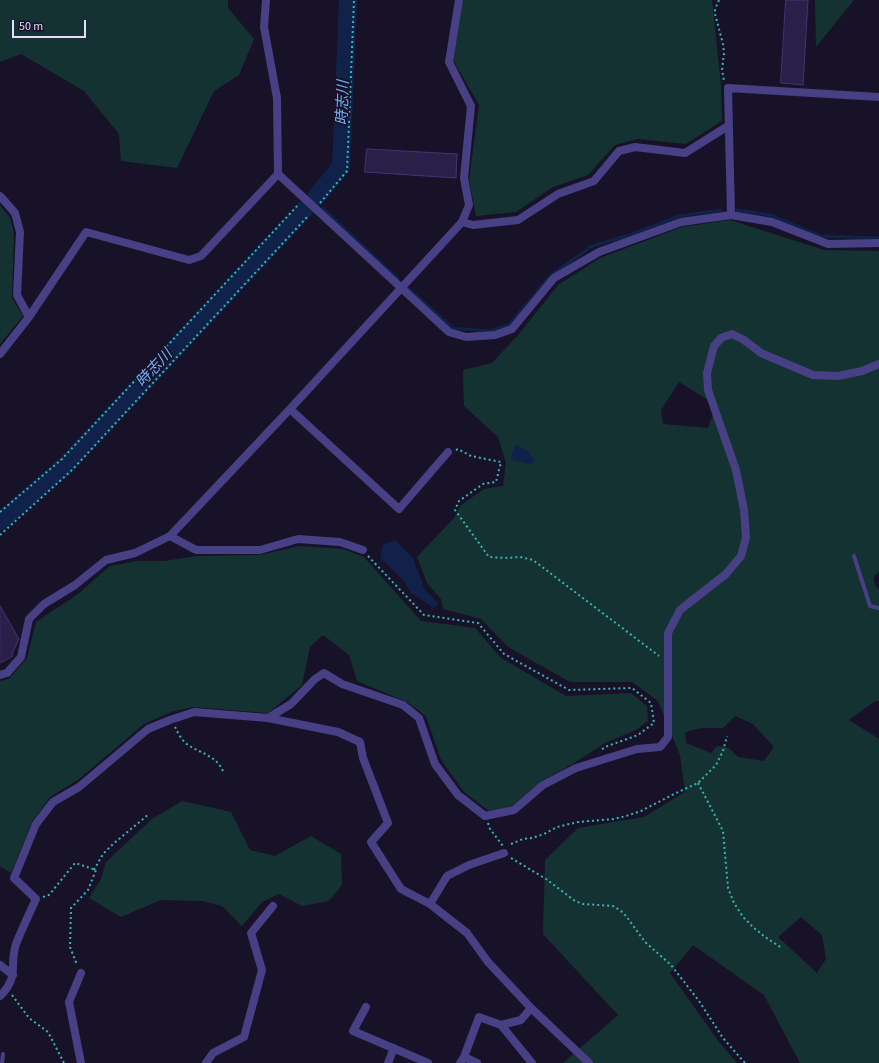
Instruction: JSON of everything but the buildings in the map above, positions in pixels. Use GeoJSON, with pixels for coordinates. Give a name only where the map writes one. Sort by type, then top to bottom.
{"type":"FeatureCollection","features":[{"type":"Feature","properties":{"kind":"street"},"geometry":{"type":"LineString","coordinates":[[0,354],[29,317],[86,232],[189,260],[201,256],[278,174],[277,98],[264,27],[266,0]]}},
{"type":"Feature","properties":{"kind":"street"},"geometry":{"type":"LineString","coordinates":[[0,675],[7,673],[22,657],[29,619],[44,604],[75,585],[106,560],[135,553],[170,536],[290,409],[462,222],[469,205],[464,178],[471,106],[449,62],[459,0]]}},
{"type":"Feature","properties":{"kind":"street"},"geometry":{"type":"LineString","coordinates":[[731,215],[728,88],[879,97]]}},
{"type":"Feature","properties":{"kind":"street"},"geometry":{"type":"LineString","coordinates":[[462,222],[474,225],[518,220],[558,194],[594,180],[619,151],[636,147],[685,152],[728,126]]}},
{"type":"Feature","properties":{"kind":"street"},"geometry":{"type":"LineString","coordinates":[[278,174],[449,332],[466,337],[495,335],[512,329],[554,278],[598,252],[682,222],[731,215],[772,222],[828,244],[879,243]]}},
{"type":"Feature","properties":{"kind":"street"},"geometry":{"type":"LineString","coordinates":[[0,196],[15,213],[20,232],[17,295],[29,317]]}},
{"type":"Feature","properties":{"kind":"street"},"geometry":{"type":"LineString","coordinates":[[268,718],[291,704],[314,679],[324,673],[342,684],[403,705],[419,718],[435,764],[458,795],[485,816],[514,810],[543,785],[576,768],[637,749],[660,747],[668,737],[668,633],[680,610],[726,574],[741,556],[746,538],[744,510],[736,470],[708,390],[707,372],[714,346],[721,338],[732,334],[744,340],[761,353],[813,375],[838,376],[862,371],[879,364]]}},
{"type":"Feature","properties":{"kind":"street"},"geometry":{"type":"LineString","coordinates":[[290,409],[399,509],[448,452]]}},
{"type":"Feature","properties":{"kind":"street"},"geometry":{"type":"LineString","coordinates":[[170,536],[196,550],[260,550],[298,539],[340,542],[363,550]]}},
{"type":"Feature","properties":{"kind":"street"},"geometry":{"type":"LineString","coordinates":[[0,996],[8,989],[13,975],[16,946],[36,898],[14,878],[36,824],[53,802],[79,787],[148,729],[172,719],[194,712],[268,718],[338,732],[360,742],[363,758],[388,823],[372,842],[401,889],[430,904],[467,933],[488,962],[531,1008],[589,1063]]}},
{"type":"Feature","properties":{"kind":"street"},"geometry":{"type":"LineString","coordinates":[[430,904],[447,876],[468,865],[504,853]]}},
{"type":"Feature","properties":{"kind":"street"},"geometry":{"type":"LineString","coordinates":[[206,1063],[213,1052],[244,1037],[262,970],[251,933],[273,906]]}},
{"type":"Feature","properties":{"kind":"street"},"geometry":{"type":"LineString","coordinates":[[0,964],[13,975]]}},
{"type":"Feature","properties":{"kind":"street"},"geometry":{"type":"LineString","coordinates":[[81,973],[69,1002],[81,1063]]}},
{"type":"Feature","properties":{"kind":"street"},"geometry":{"type":"LineString","coordinates":[[366,1007],[353,1031],[428,1063]]}},
{"type":"Feature","properties":{"kind":"street"},"geometry":{"type":"LineString","coordinates":[[501,1025],[521,1020],[531,1008]]}},
{"type":"Feature","properties":{"kind":"street"},"geometry":{"type":"LineString","coordinates":[[477,1063],[462,1060],[479,1017],[501,1025],[532,1063]]}},
{"type":"Feature","properties":{"kind":"street"},"geometry":{"type":"LineString","coordinates":[[388,1063],[394,1048]]}},
{"type":"Feature","properties":{"kind":"lane"},"geometry":{"type":"LineString","coordinates":[[854,556],[870,606],[879,608]]}},
{"type":"Feature","properties":{"kind":"lane"},"geometry":{"type":"LineString","coordinates":[[2,1063],[3,1054]]}},
{"type":"Feature","properties":{"kind":"path"},"geometry":{"type":"LineString","coordinates":[[0,535],[72,470],[315,208],[347,171],[354,0]]}},
{"type":"Feature","properties":{"kind":"path"},"geometry":{"type":"LineString","coordinates":[[719,0],[715,9],[723,44],[724,84],[728,88]]}},
{"type":"Feature","properties":{"kind":"path"},"geometry":{"type":"LineString","coordinates":[[0,512],[62,459],[304,198]]}},
{"type":"Feature","properties":{"kind":"path"},"geometry":{"type":"LineString","coordinates":[[448,452],[458,449],[471,456],[501,462],[496,482],[482,484],[459,501],[455,510],[489,557],[520,557],[533,560],[668,663]]}},
{"type":"Feature","properties":{"kind":"path"},"geometry":{"type":"LineString","coordinates":[[363,550],[424,615],[478,623],[504,654],[569,690],[632,688],[651,703],[654,723],[638,735],[605,747],[599,751]]}},
{"type":"Feature","properties":{"kind":"path"},"geometry":{"type":"LineString","coordinates":[[172,719],[181,738],[187,744],[212,757],[221,767],[224,774]]}},
{"type":"Feature","properties":{"kind":"path"},"geometry":{"type":"LineString","coordinates":[[512,844],[523,839],[544,834],[557,827],[578,822],[614,819],[641,811],[698,782],[716,765],[723,751],[727,736]]}},
{"type":"Feature","properties":{"kind":"path"},"geometry":{"type":"LineString","coordinates":[[698,782],[723,831],[728,888],[734,902],[743,917],[754,928],[782,948]]}},
{"type":"Feature","properties":{"kind":"path"},"geometry":{"type":"LineString","coordinates":[[81,973],[70,947],[71,908],[88,890],[96,870],[94,870],[103,854],[149,814]]}},
{"type":"Feature","properties":{"kind":"path"},"geometry":{"type":"LineString","coordinates":[[485,816],[490,829],[505,848],[504,853],[546,879],[575,901],[583,904],[613,906],[621,911],[645,942],[671,965],[699,1001],[723,1038],[746,1063]]}},
{"type":"Feature","properties":{"kind":"path"},"geometry":{"type":"LineString","coordinates":[[36,898],[49,895],[74,863],[94,870]]}},
{"type":"Feature","properties":{"kind":"path"},"geometry":{"type":"LineString","coordinates":[[8,989],[29,1018],[48,1032],[64,1063]]}},
{"type":"Feature","properties":{"kind":"green space"},"geometry":{"type":"Polygon","coordinates":[[[0,0],[228,0],[228,8],[254,39],[239,75],[214,91],[177,168],[121,161],[119,134],[84,91],[21,54],[0,62],[0,0]]]}},
{"type":"Feature","properties":{"kind":"green space"},"geometry":{"type":"Polygon","coordinates":[[[463,0],[712,0],[721,85],[722,121],[686,144],[638,139],[615,145],[588,175],[553,187],[516,212],[476,216],[469,180],[479,105],[453,60],[463,0]]]}},
{"type":"Feature","properties":{"kind":"green space"},"geometry":{"type":"Polygon","coordinates":[[[815,0],[854,0],[816,47],[815,0]]]}},
{"type":"Feature","properties":{"kind":"green space"},"geometry":{"type":"Polygon","coordinates":[[[0,205],[10,218],[14,233],[12,298],[23,316],[0,344],[0,205]]]}},
{"type":"Feature","properties":{"kind":"green space"},"geometry":{"type":"Polygon","coordinates":[[[730,220],[824,250],[879,251],[879,572],[874,576],[874,583],[879,590],[879,701],[875,701],[849,720],[879,739],[879,1063],[800,1063],[764,995],[693,945],[670,973],[719,1042],[737,1063],[563,1063],[618,1015],[543,934],[545,860],[578,828],[644,817],[685,792],[680,755],[658,701],[632,682],[570,682],[508,647],[481,619],[443,609],[441,599],[427,583],[417,557],[454,518],[461,505],[484,489],[503,486],[506,463],[498,437],[464,406],[463,370],[492,363],[519,334],[558,285],[600,258],[682,227],[730,220]],[[679,382],[661,410],[663,424],[708,428],[716,405],[679,382]],[[735,716],[723,728],[701,728],[685,732],[686,743],[711,753],[717,746],[729,748],[738,757],[764,761],[774,747],[753,724],[735,716]],[[801,917],[778,937],[817,973],[826,959],[822,935],[801,917]]]}},
{"type":"Feature","properties":{"kind":"green space"},"geometry":{"type":"Polygon","coordinates":[[[300,546],[343,549],[364,557],[421,621],[475,628],[501,658],[566,696],[631,693],[647,706],[648,721],[636,730],[605,743],[571,765],[543,780],[512,806],[489,811],[464,792],[441,760],[426,716],[407,702],[357,681],[349,655],[323,635],[310,647],[302,685],[268,713],[193,707],[171,712],[144,724],[79,779],[50,797],[32,822],[11,873],[0,866],[0,681],[9,679],[27,658],[36,622],[78,594],[110,566],[137,561],[164,561],[198,556],[259,555],[300,546]]]}},
{"type":"Feature","properties":{"kind":"green space"},"geometry":{"type":"Polygon","coordinates":[[[182,801],[231,812],[250,850],[275,856],[311,836],[341,854],[342,885],[329,901],[302,906],[279,894],[262,902],[242,926],[222,906],[202,901],[161,900],[121,917],[89,898],[101,879],[106,862],[152,819],[182,801]]]}},
{"type":"Feature","properties":{"kind":"water"},"geometry":{"type":"Polygon","coordinates":[[[516,444],[529,452],[535,461],[531,465],[510,459],[516,444]]]}},
{"type":"Feature","properties":{"kind":"water"},"geometry":{"type":"Polygon","coordinates":[[[395,540],[413,558],[424,588],[438,603],[434,608],[411,593],[403,580],[380,558],[383,545],[395,540]]]}},
{"type":"Feature","properties":{"kind":"waterway","name":"時志川"},"geometry":{"type":"LineString","coordinates":[[316,197],[341,167],[348,0]]}},
{"type":"Feature","properties":{"kind":"waterway"},"geometry":{"type":"LineString","coordinates":[[323,208],[398,279]]}},
{"type":"Feature","properties":{"kind":"waterway","name":"時志川"},"geometry":{"type":"LineString","coordinates":[[0,522],[68,463],[304,210]]}},
{"type":"Feature","properties":{"kind":"waterway"},"geometry":{"type":"LineString","coordinates":[[408,288],[453,328],[489,331],[509,325],[551,275],[592,246],[630,235],[679,216],[721,210]]}},
{"type":"Feature","properties":{"kind":"waterway"},"geometry":{"type":"LineString","coordinates":[[737,210],[770,215],[820,236],[879,238]]}}]}
